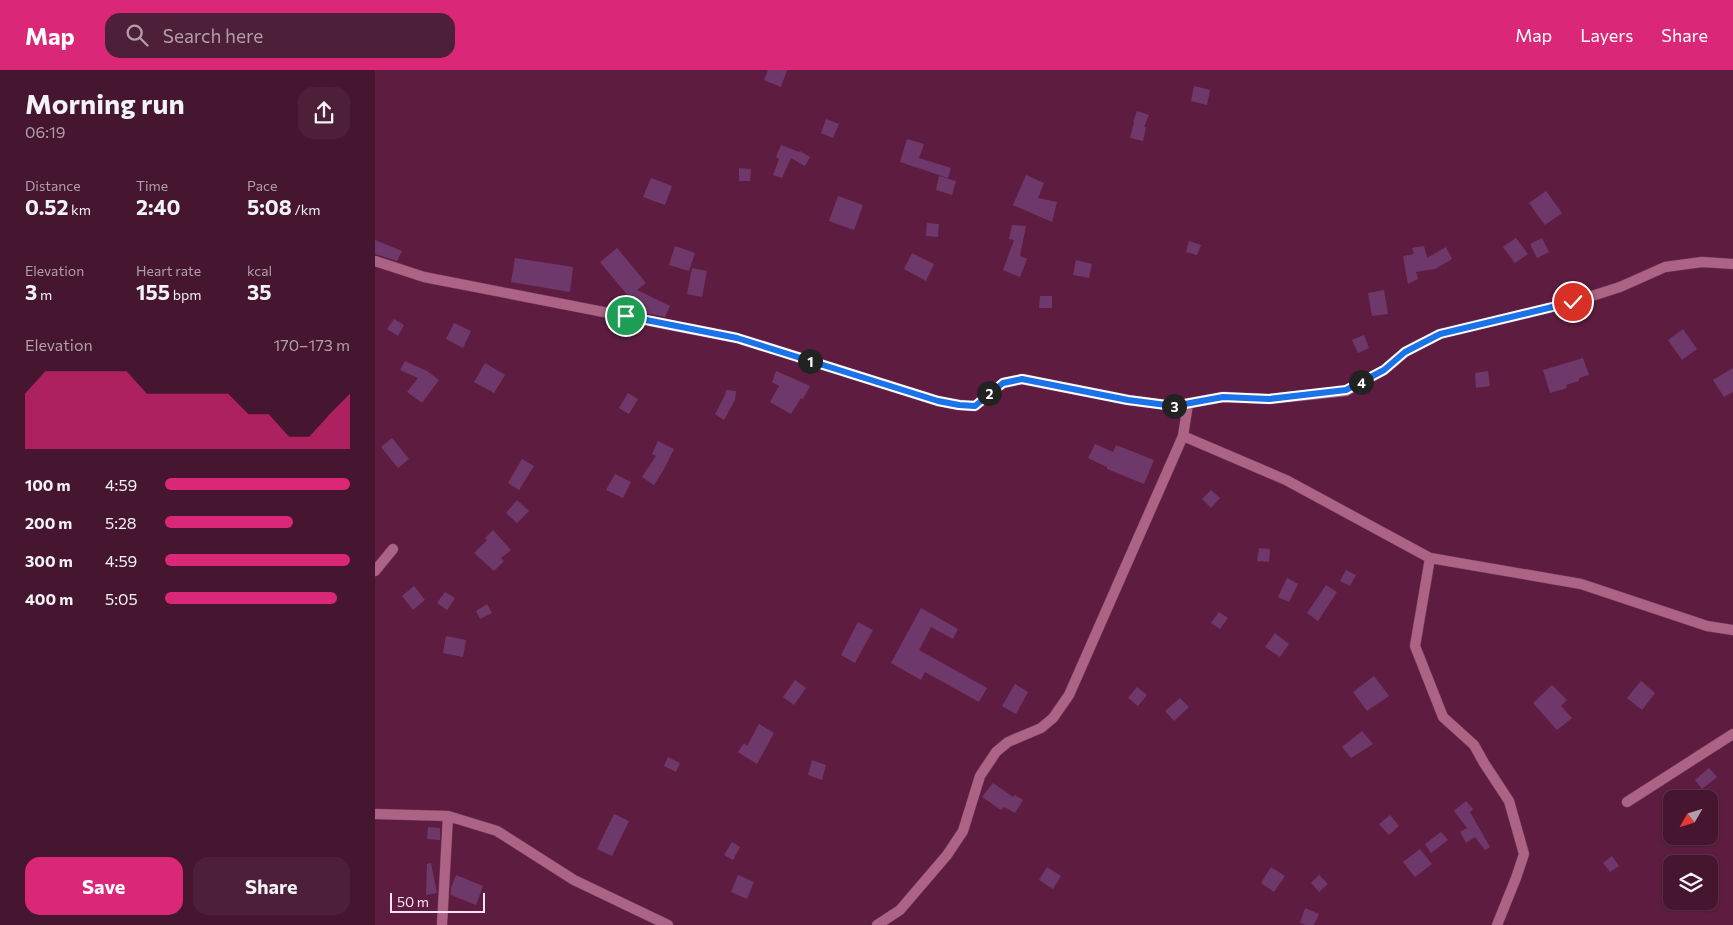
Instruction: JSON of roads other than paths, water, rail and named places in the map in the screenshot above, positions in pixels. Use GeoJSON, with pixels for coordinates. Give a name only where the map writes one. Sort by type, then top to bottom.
{"type":"FeatureCollection","features":[{"type":"Feature","properties":{"kind":"street"},"geometry":{"type":"LineString","coordinates":[[375,261],[424,278],[737,338],[938,401],[975,406],[1003,383],[1022,379],[1128,400],[1174,406],[1223,397],[1269,399],[1346,390],[1384,370],[1405,352],[1440,334],[1573,302],[1620,287],[1665,267],[1702,262],[1733,264]]}},
{"type":"Feature","properties":{"kind":"street"},"geometry":{"type":"LineString","coordinates":[[877,925],[900,910],[947,855],[963,831],[981,776],[996,752],[1008,742],[1041,728],[1053,718],[1069,695],[1183,436],[1188,404]]}},
{"type":"Feature","properties":{"kind":"street"},"geometry":{"type":"LineString","coordinates":[[1183,436],[1286,480],[1430,558],[1581,584],[1707,626],[1733,630]]}},
{"type":"Feature","properties":{"kind":"street"},"geometry":{"type":"LineString","coordinates":[[375,571],[393,549]]}},
{"type":"Feature","properties":{"kind":"street"},"geometry":{"type":"LineString","coordinates":[[1430,558],[1415,646],[1443,717],[1474,745],[1483,763],[1509,801],[1524,854],[1497,925]]}},
{"type":"Feature","properties":{"kind":"street"},"geometry":{"type":"LineString","coordinates":[[1627,802],[1733,734]]}},
{"type":"Feature","properties":{"kind":"street"},"geometry":{"type":"LineString","coordinates":[[375,814],[448,816],[497,831],[574,880],[669,925]]}},
{"type":"Feature","properties":{"kind":"street"},"geometry":{"type":"LineString","coordinates":[[442,925],[448,816]]}}]}
